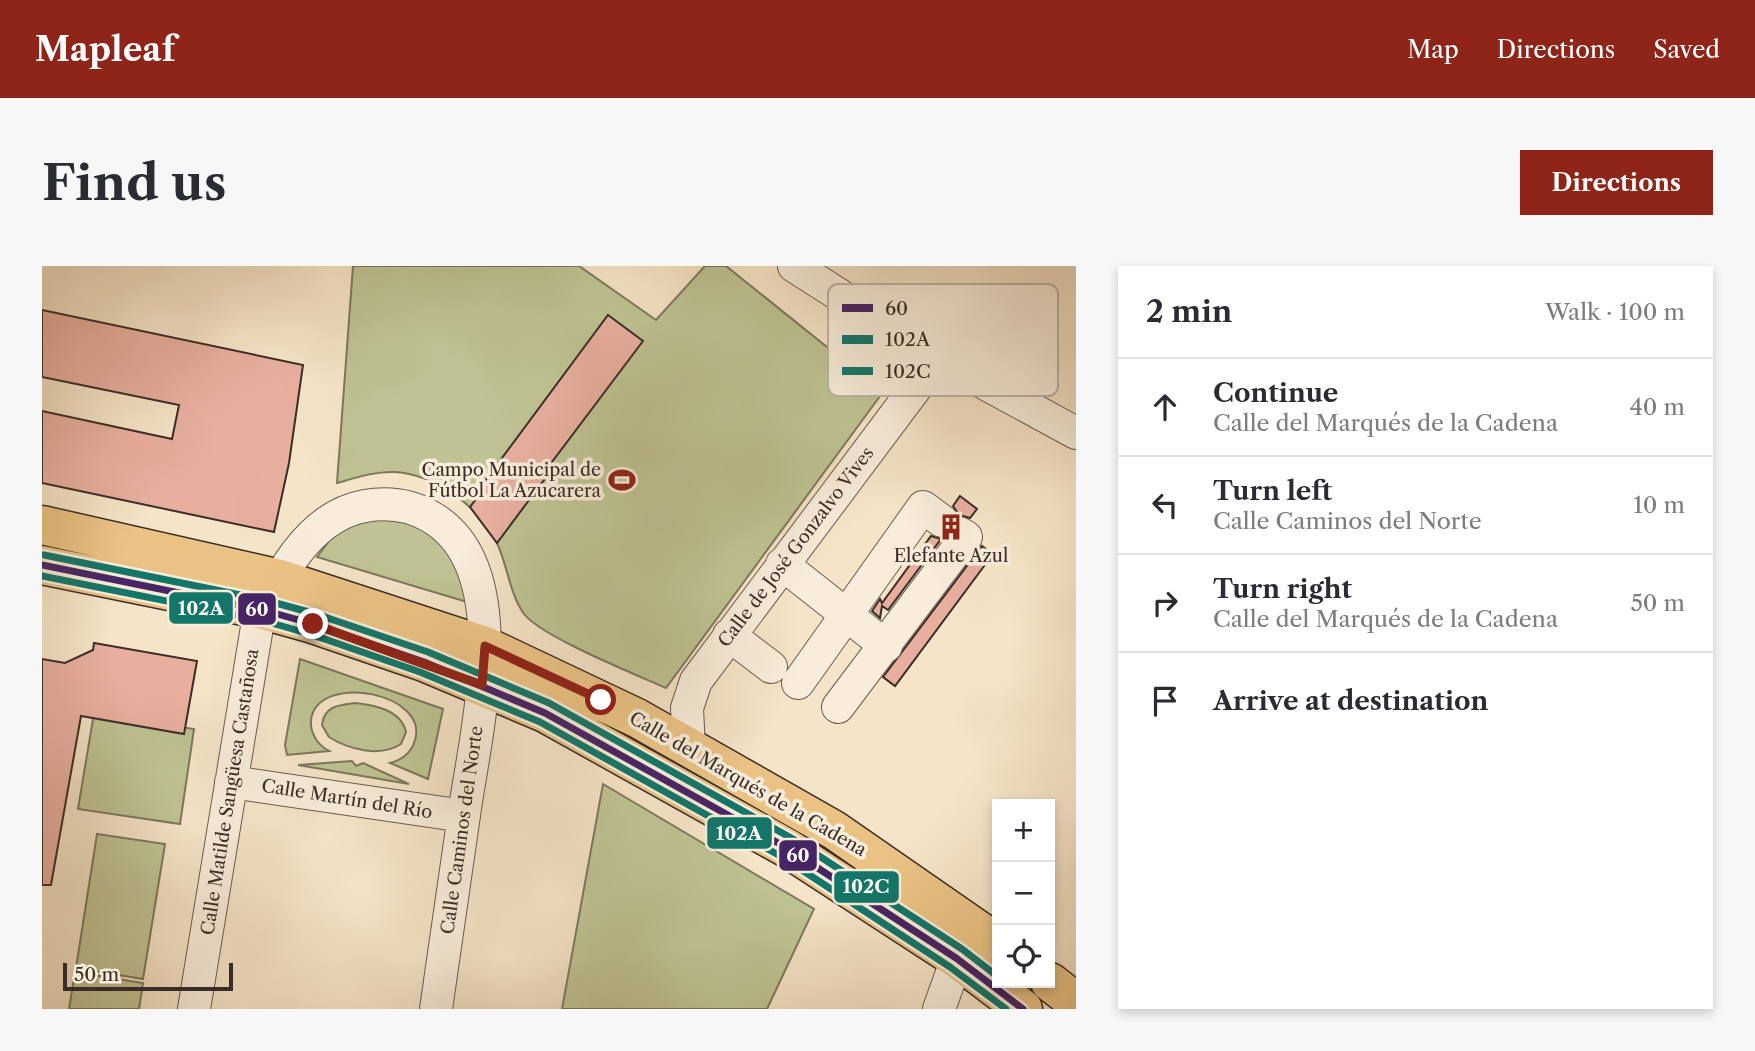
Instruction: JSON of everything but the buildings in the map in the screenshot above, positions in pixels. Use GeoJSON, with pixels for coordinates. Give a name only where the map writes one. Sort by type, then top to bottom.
{"type":"FeatureCollection","features":[{"type":"Feature","properties":{"kind":"main road","name":"Calle del Marqués de la Cadena"},"geometry":{"type":"LineString","coordinates":[[42,525],[272,594],[485,646],[590,694],[834,830],[992,940]]}},
{"type":"Feature","properties":{"kind":"main road","name":"Calle del Marqués de la Cadena"},"geometry":{"type":"LineString","coordinates":[[42,565],[272,594],[376,645],[482,685],[545,713],[787,848],[956,958],[1023,1009]]}},
{"type":"Feature","properties":{"kind":"main road"},"geometry":{"type":"LineString","coordinates":[[1055,986],[1076,1002]]}},
{"type":"Feature","properties":{"kind":"street"},"geometry":{"type":"LineString","coordinates":[[794,266],[828,288]]}},
{"type":"Feature","properties":{"kind":"street","name":"Calle de José Gonzalvo Vives"},"geometry":{"type":"LineString","coordinates":[[689,749],[687,708],[691,691],[729,635],[909,396]]}},
{"type":"Feature","properties":{"kind":"street"},"geometry":{"type":"LineString","coordinates":[[1008,396],[1076,433]]}},
{"type":"Feature","properties":{"kind":"street","name":"Calle Caminos del Norte"},"geometry":{"type":"LineString","coordinates":[[272,594],[312,535],[334,517],[356,508],[380,504],[413,509],[446,527],[471,559],[481,598],[485,646],[482,685],[436,1009]]}},
{"type":"Feature","properties":{"kind":"street"},"geometry":{"type":"LineString","coordinates":[[729,635],[784,675],[844,614],[923,507],[965,537],[838,707]]}},
{"type":"Feature","properties":{"kind":"street"},"geometry":{"type":"LineString","coordinates":[[782,564],[886,646]]}},
{"type":"Feature","properties":{"kind":"street"},"geometry":{"type":"LineString","coordinates":[[864,588],[906,619]]}},
{"type":"Feature","properties":{"kind":"street","name":"Calle Matilde Sangüesa Castañosa"},"geometry":{"type":"LineString","coordinates":[[194,1009],[257,626],[272,594]]}},
{"type":"Feature","properties":{"kind":"street","name":"Calle Martín del Río"},"geometry":{"type":"LineString","coordinates":[[231,782],[464,816]]}},
{"type":"Feature","properties":{"kind":"street"},"geometry":{"type":"LineString","coordinates":[[939,1009],[953,970]]}},
{"type":"Feature","properties":{"kind":"green space","name":"Campo Municipal de Fútbol La Azucarera"},"geometry":{"type":"Polygon","coordinates":[[[353,266],[579,266],[656,320],[705,266],[726,266],[828,348],[828,396],[880,396],[666,688],[590,654],[534,623],[519,606],[497,543],[489,530],[468,506],[441,486],[411,474],[395,472],[373,474],[337,483],[353,266]]]}},
{"type":"Feature","properties":{"kind":"green space"},"geometry":{"type":"Polygon","coordinates":[[[367,518],[414,522],[453,553],[467,602],[317,557],[335,533],[367,518]]]}},
{"type":"Feature","properties":{"kind":"green space"},"geometry":{"type":"Polygon","coordinates":[[[300,659],[443,709],[428,779],[390,763],[408,753],[414,743],[416,726],[407,711],[392,701],[372,694],[332,696],[318,705],[311,720],[312,730],[321,746],[329,751],[287,755],[285,745],[300,659]]]}},
{"type":"Feature","properties":{"kind":"green space"},"geometry":{"type":"Polygon","coordinates":[[[355,703],[379,707],[399,718],[406,732],[401,744],[384,751],[374,751],[345,745],[329,737],[322,725],[329,710],[355,703]]]}},
{"type":"Feature","properties":{"kind":"green space"},"geometry":{"type":"Polygon","coordinates":[[[94,713],[194,729],[180,824],[78,809],[94,713]]]}},
{"type":"Feature","properties":{"kind":"green space"},"geometry":{"type":"Polygon","coordinates":[[[352,761],[356,766],[363,763],[409,784],[298,765],[352,761]]]}},
{"type":"Feature","properties":{"kind":"green space"},"geometry":{"type":"Polygon","coordinates":[[[603,784],[814,909],[767,1009],[562,1009],[603,784]]]}},
{"type":"Feature","properties":{"kind":"green space"},"geometry":{"type":"Polygon","coordinates":[[[97,834],[165,844],[143,979],[76,968],[97,834]]]}},
{"type":"Feature","properties":{"kind":"green space"},"geometry":{"type":"Polygon","coordinates":[[[75,972],[143,983],[139,1009],[69,1009],[75,972]]]}},
{"type":"Feature","properties":{"kind":"transit line","name":"102C"},"geometry":{"type":"LineString","coordinates":[[44,555],[265,600],[316,614],[428,652],[549,703],[793,839],[962,949],[992,972]]}},
{"type":"Feature","properties":{"kind":"transit line","name":"60"},"geometry":{"type":"LineString","coordinates":[[42,565],[263,610],[313,624],[424,662],[545,713],[787,848],[956,958],[1023,1009]]}},
{"type":"Feature","properties":{"kind":"transit line","name":"102A"},"geometry":{"type":"LineString","coordinates":[[42,576],[261,620],[310,634],[420,672],[540,722],[782,857],[950,967],[1006,1009]]}},
{"type":"Feature","properties":{"kind":"place","name":"Campo Municipal de Fútbol La Azucarera"},"geometry":{"type":"Point","coordinates":[622,480]}},
{"type":"Feature","properties":{"kind":"place","name":"Elefante Azul"},"geometry":{"type":"Point","coordinates":[951,527]}},
{"type":"Feature","properties":{"kind":"route"},"geometry":{"type":"LineString","coordinates":[[313,624],[482,685],[485,646],[601,700]]}}]}
